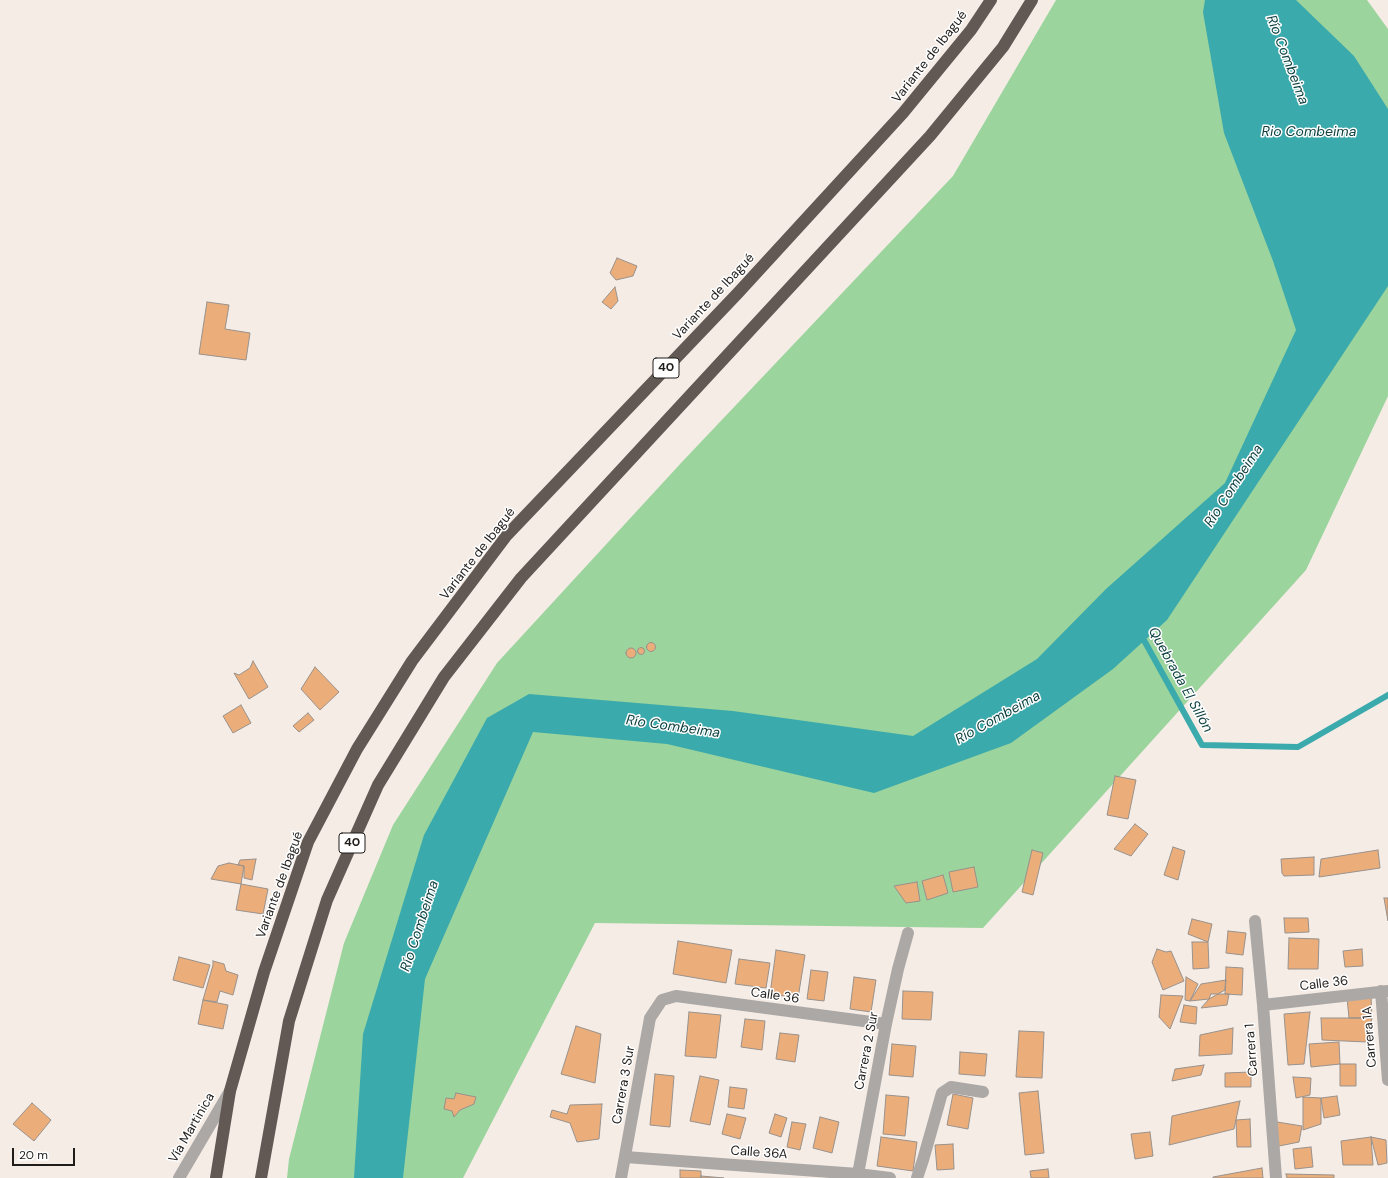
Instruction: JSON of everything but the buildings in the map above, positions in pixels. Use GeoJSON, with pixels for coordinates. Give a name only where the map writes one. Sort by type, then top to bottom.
{"type":"FeatureCollection","features":[{"type":"Feature","properties":{"kind":"highway","name":"Variante de Ibagué"},"geometry":{"type":"LineString","coordinates":[[216,1178],[230,1091],[264,972],[308,842],[357,749],[412,661],[507,535],[736,294],[903,114],[971,30],[990,0]]}},
{"type":"Feature","properties":{"kind":"highway","name":"40"},"geometry":{"type":"LineString","coordinates":[[262,1178],[289,1021],[327,900],[378,785],[444,677],[521,578],[930,136],[1003,47],[1032,0]]}},
{"type":"Feature","properties":{"kind":"street","name":"Carrera 1"},"geometry":{"type":"LineString","coordinates":[[1254,921],[1263,1006],[1276,1178]]}},
{"type":"Feature","properties":{"kind":"street","name":"Carrera 2 Sur"},"geometry":{"type":"LineString","coordinates":[[858,1174],[886,1024],[898,969],[908,934]]}},
{"type":"Feature","properties":{"kind":"street","name":"Calle 36"},"geometry":{"type":"LineString","coordinates":[[1263,1006],[1384,991]]}},
{"type":"Feature","properties":{"kind":"street","name":"Carrera 1A"},"geometry":{"type":"LineString","coordinates":[[1384,991],[1388,1080]]}},
{"type":"Feature","properties":{"kind":"street","name":"Calle 36"},"geometry":{"type":"LineString","coordinates":[[662,1000],[676,996],[886,1024]]}},
{"type":"Feature","properties":{"kind":"street","name":"Carrera 3 Sur"},"geometry":{"type":"LineString","coordinates":[[621,1178],[650,1018],[662,1000]]}},
{"type":"Feature","properties":{"kind":"street"},"geometry":{"type":"LineString","coordinates":[[916,1178],[924,1160],[942,1093],[951,1087],[983,1092]]}},
{"type":"Feature","properties":{"kind":"street","name":"Vía Martinica"},"geometry":{"type":"LineString","coordinates":[[179,1178],[230,1091]]}},
{"type":"Feature","properties":{"kind":"street","name":"Calle 36A"},"geometry":{"type":"LineString","coordinates":[[626,1157],[858,1174],[890,1178]]}},
{"type":"Feature","properties":{"kind":"green space"},"geometry":{"type":"Polygon","coordinates":[[[1056,0],[1367,0],[1388,29],[1388,396],[1306,570],[983,928],[595,923],[463,1178],[287,1178],[289,1159],[344,943],[393,825],[497,663],[681,463],[953,176],[1056,0]]]}},
{"type":"Feature","properties":{"kind":"water","name":"Rio Combeima"},"geometry":{"type":"Polygon","coordinates":[[[1205,0],[1296,0],[1354,56],[1388,109],[1388,286],[1167,620],[1113,669],[1011,743],[874,793],[667,744],[533,732],[425,979],[403,1178],[354,1178],[363,1034],[424,835],[487,718],[529,694],[733,711],[913,736],[1037,659],[1106,589],[1225,483],[1296,330],[1273,261],[1224,133],[1203,12],[1205,0]]]}},
{"type":"Feature","properties":{"kind":"waterway","name":"Quebrada El Sillón"},"geometry":{"type":"LineString","coordinates":[[1140,633],[1202,745],[1298,747],[1388,695]]}},
{"type":"Feature","properties":{"kind":"water label","name":"Río Combeima"},"geometry":{"type":"Point","coordinates":[1287,60]}},
{"type":"Feature","properties":{"kind":"water label","name":"Río Combeima"},"geometry":{"type":"Point","coordinates":[1234,486]}},
{"type":"Feature","properties":{"kind":"water label","name":"Río Combeima"},"geometry":{"type":"Point","coordinates":[998,718]}},
{"type":"Feature","properties":{"kind":"water label","name":"Río Combeima"},"geometry":{"type":"Point","coordinates":[673,727]}},
{"type":"Feature","properties":{"kind":"water label","name":"Río Combeima"},"geometry":{"type":"Point","coordinates":[420,926]}}]}
